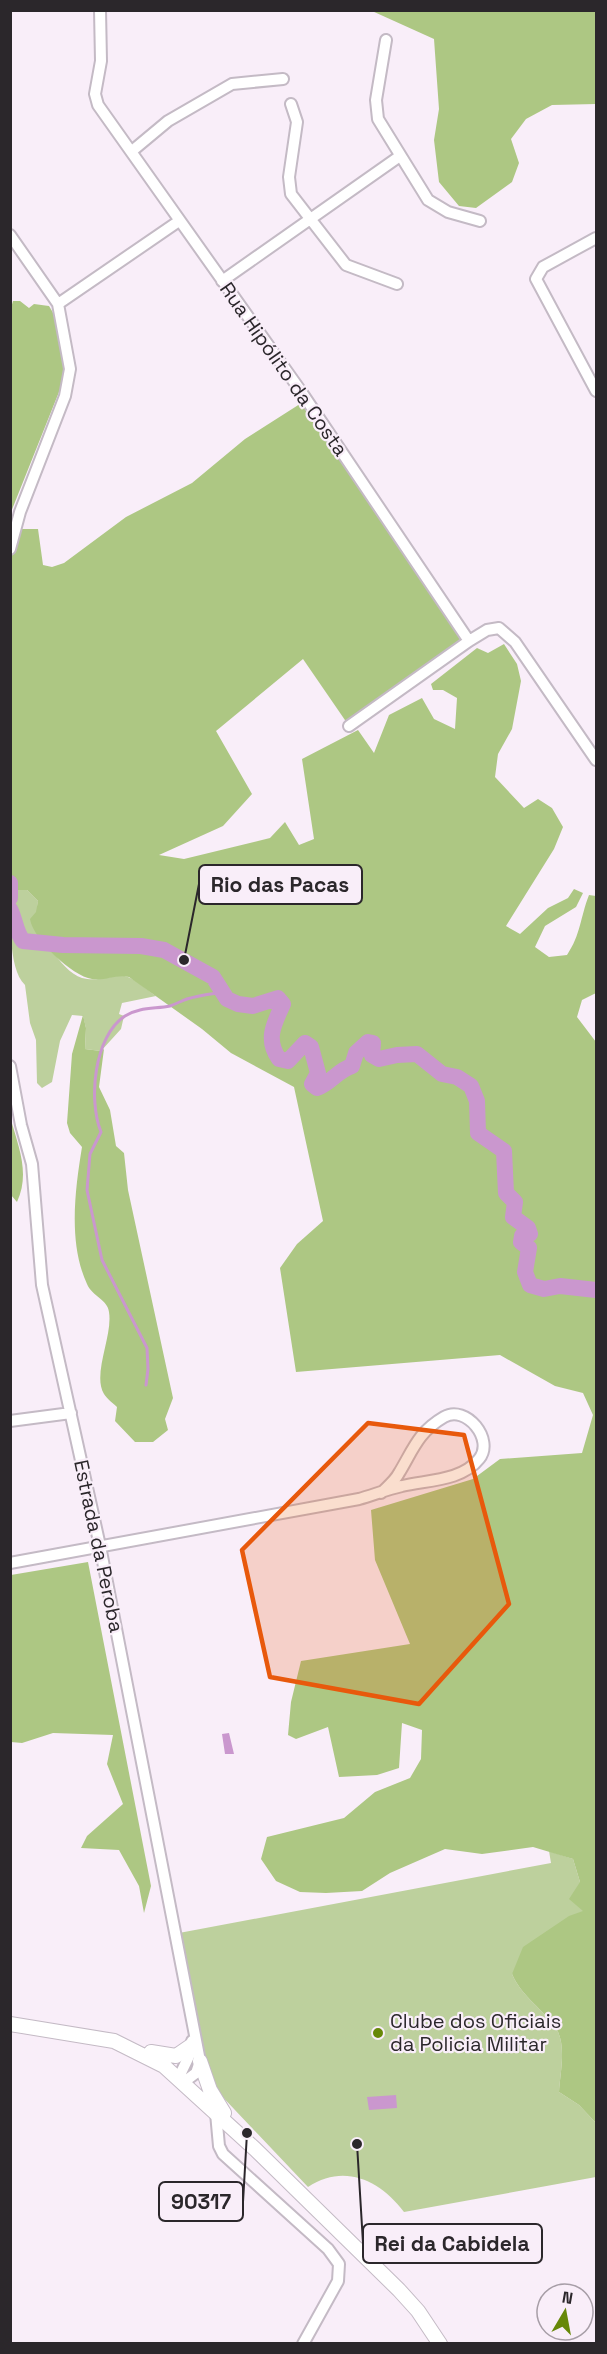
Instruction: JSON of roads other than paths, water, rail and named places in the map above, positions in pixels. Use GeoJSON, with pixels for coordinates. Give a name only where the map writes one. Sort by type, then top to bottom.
{"type":"FeatureCollection","features":[{"type":"Feature","properties":{"kind":"main road"},"geometry":{"type":"LineString","coordinates":[[10,2024],[114,2041],[169,2057],[181,2055],[192,2045]]}},
{"type":"Feature","properties":{"kind":"main road"},"geometry":{"type":"LineString","coordinates":[[114,2041],[150,2056],[181,2079],[399,2290],[418,2311],[440,2343]]}},
{"type":"Feature","properties":{"kind":"main road"},"geometry":{"type":"LineString","coordinates":[[200,2061],[215,2100],[255,2149]]}},
{"type":"Feature","properties":{"kind":"street","name":"Rua Hipólito da Costa"},"geometry":{"type":"LineString","coordinates":[[100,10],[101,61],[95,94],[98,105],[300,390],[469,641]]}},
{"type":"Feature","properties":{"kind":"street"},"geometry":{"type":"LineString","coordinates":[[386,40],[377,85],[376,110],[400,156],[428,200],[448,212],[480,221]]}},
{"type":"Feature","properties":{"kind":"street"},"geometry":{"type":"LineString","coordinates":[[132,151],[168,121],[232,84],[283,79]]}},
{"type":"Feature","properties":{"kind":"street"},"geometry":{"type":"LineString","coordinates":[[291,104],[297,122],[289,189],[346,265],[397,284]]}},
{"type":"Feature","properties":{"kind":"street"},"geometry":{"type":"LineString","coordinates":[[222,281],[400,156]]}},
{"type":"Feature","properties":{"kind":"street"},"geometry":{"type":"LineString","coordinates":[[58,304],[179,221]]}},
{"type":"Feature","properties":{"kind":"street"},"geometry":{"type":"LineString","coordinates":[[10,235],[58,304],[69,361],[69,381],[20,512],[10,549]]}},
{"type":"Feature","properties":{"kind":"street"},"geometry":{"type":"LineString","coordinates":[[597,238],[547,264],[537,275],[538,286],[597,391]]}},
{"type":"Feature","properties":{"kind":"street"},"geometry":{"type":"LineString","coordinates":[[349,726],[469,641],[487,630],[499,628],[515,642],[597,760]]}},
{"type":"Feature","properties":{"kind":"street","name":"Estrada da Peroba"},"geometry":{"type":"LineString","coordinates":[[10,1066],[22,1133],[32,1164],[42,1285],[100,1546],[200,2061]]}},
{"type":"Feature","properties":{"kind":"street"},"geometry":{"type":"LineString","coordinates":[[10,1421],[71,1413]]}},
{"type":"Feature","properties":{"kind":"street"},"geometry":{"type":"LineString","coordinates":[[10,1563],[381,1493],[401,1486],[447,1478],[465,1470],[479,1459],[484,1447],[479,1428],[462,1415],[446,1415],[430,1427],[410,1449],[398,1475],[381,1493]]}},
{"type":"Feature","properties":{"kind":"street"},"geometry":{"type":"LineString","coordinates":[[181,2079],[192,2045],[194,2026]]}},
{"type":"Feature","properties":{"kind":"street"},"geometry":{"type":"LineString","coordinates":[[181,2079],[196,2073],[200,2061]]}},
{"type":"Feature","properties":{"kind":"street"},"geometry":{"type":"LineString","coordinates":[[216,2113],[219,2146],[223,2154],[328,2249],[339,2264],[338,2281],[303,2343]]}},
{"type":"Feature","properties":{"kind":"waterway"},"geometry":{"type":"LineString","coordinates":[[10,883],[10,898]]}},
{"type":"Feature","properties":{"kind":"waterway"},"geometry":{"type":"LineString","coordinates":[[10,909],[23,941],[63,945],[141,946],[164,950],[213,977],[227,999],[238,1004],[253,1006],[278,998],[283,1004],[272,1032],[272,1045],[275,1052],[279,1059],[288,1061],[305,1043],[311,1047],[318,1073],[312,1084],[317,1088],[352,1066],[356,1053],[368,1042],[373,1043],[372,1055],[379,1059],[417,1054],[442,1074],[457,1077],[471,1086],[477,1101],[478,1133],[504,1151],[506,1193],[515,1202],[513,1217],[528,1228],[530,1234],[522,1236],[521,1242],[529,1248],[525,1272],[530,1285],[544,1289],[560,1286],[596,1290]]}},
{"type":"Feature","properties":{"kind":"waterway"},"geometry":{"type":"LineString","coordinates":[[146,1385],[147,1348],[102,1260],[87,1190],[90,1154],[101,1132],[95,1103],[96,1069],[106,1038],[125,1016],[141,1010],[170,1006],[192,998],[224,992]]}},
{"type":"Feature","properties":{"kind":"place","name":"Rio das Pacas"},"geometry":{"type":"Point","coordinates":[184,960]}},
{"type":"Feature","properties":{"kind":"place","name":"Clube dos Oficiais da Policia Militar"},"geometry":{"type":"Point","coordinates":[378,2033]}},
{"type":"Feature","properties":{"kind":"place","name":"90317"},"geometry":{"type":"Point","coordinates":[247,2133]}},
{"type":"Feature","properties":{"kind":"place","name":"Rei da Cabidela"},"geometry":{"type":"Point","coordinates":[357,2144]}}]}
